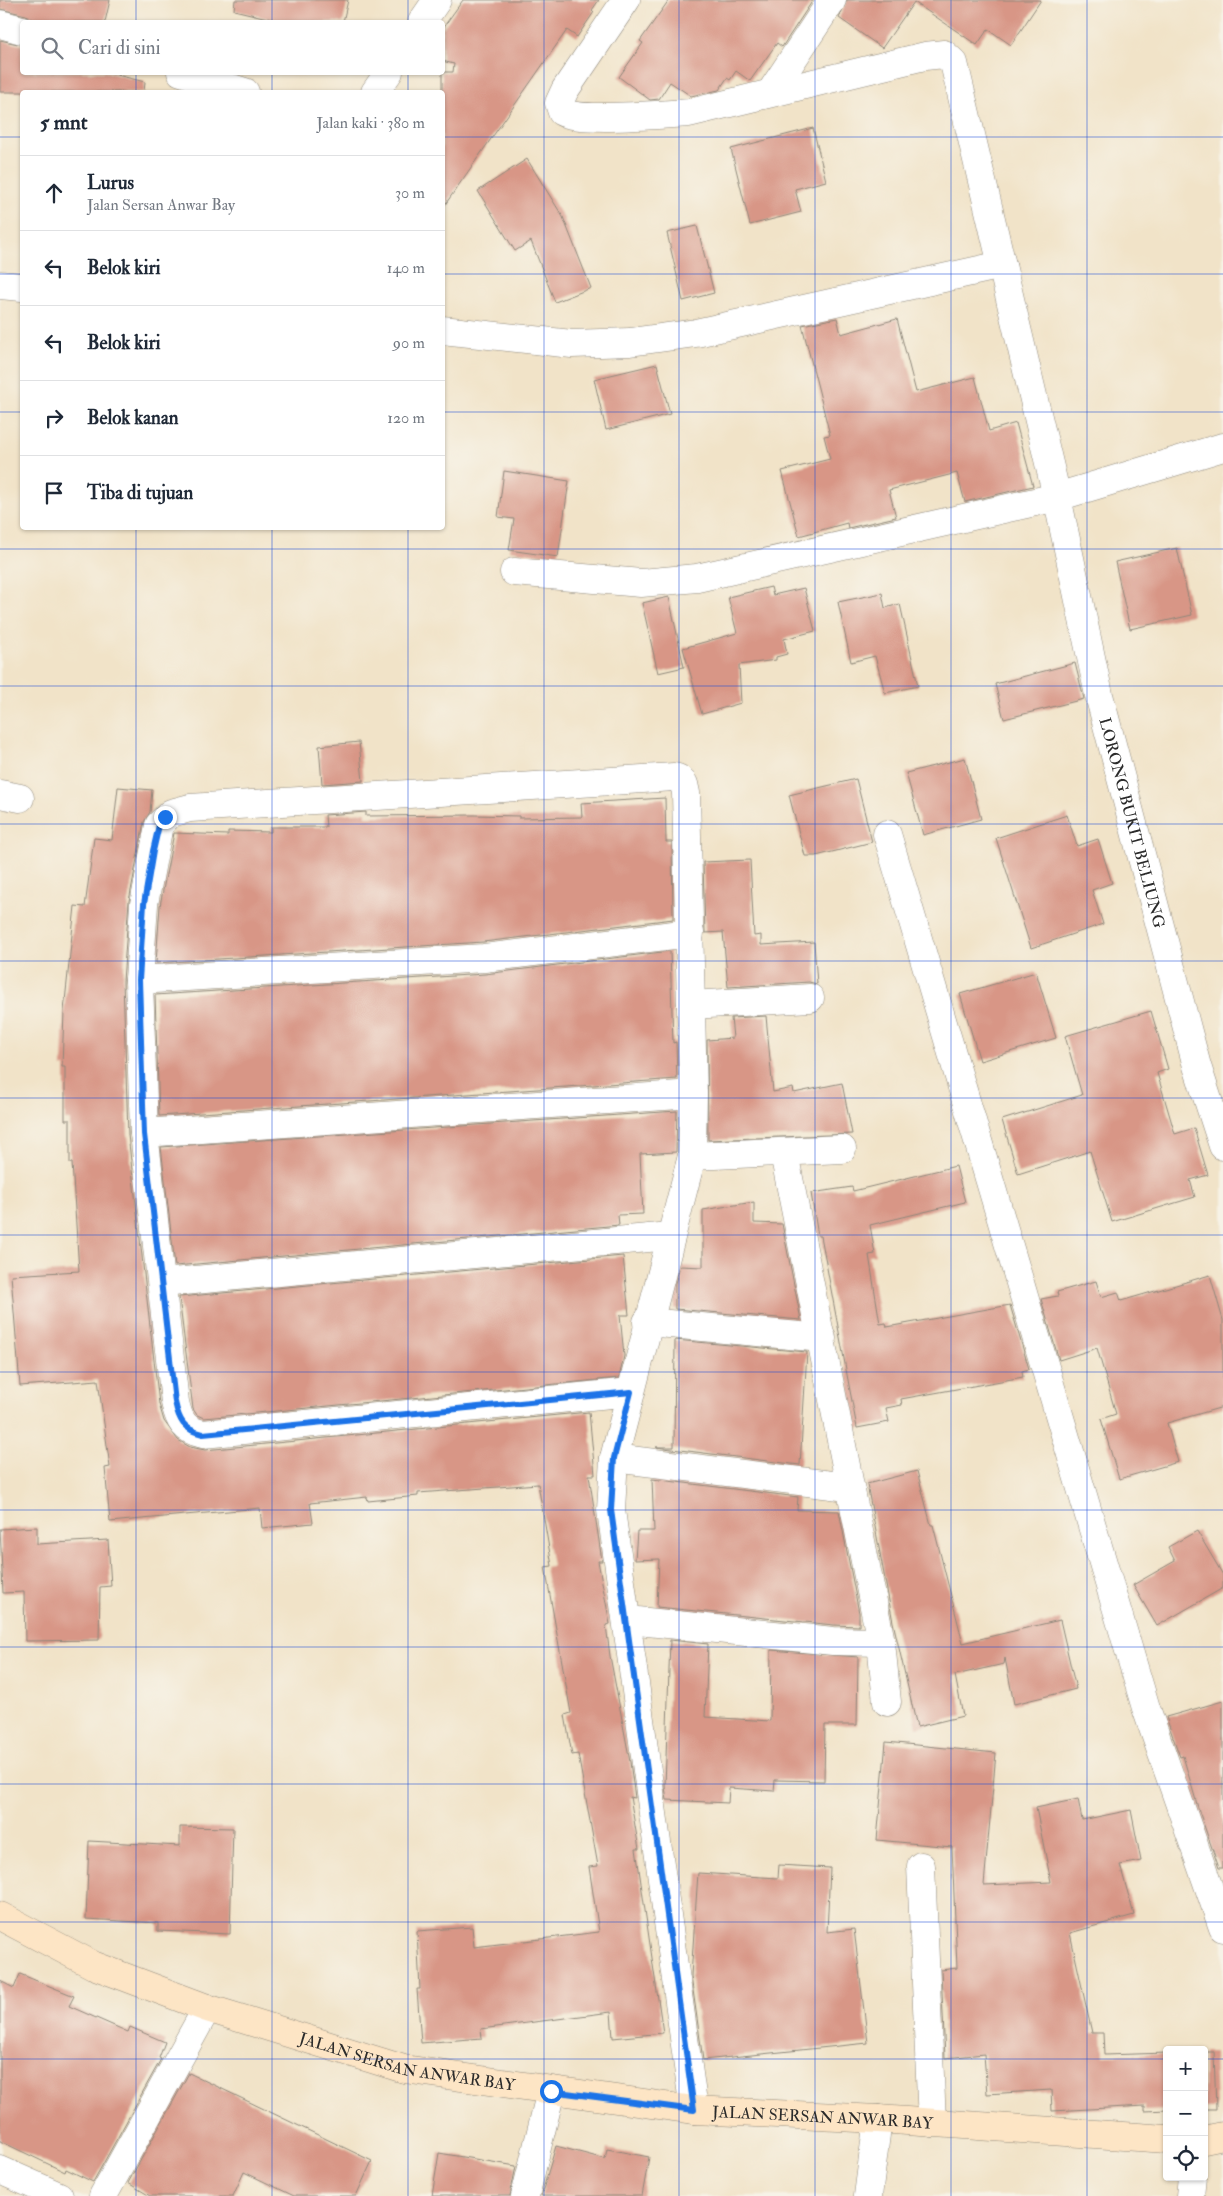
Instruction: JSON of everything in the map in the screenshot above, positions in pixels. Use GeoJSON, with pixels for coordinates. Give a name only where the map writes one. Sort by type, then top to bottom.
{"type":"FeatureCollection","features":[{"type":"Feature","properties":{"kind":"main road","name":"JALAN SERSAN ANWAR BAY"},"geometry":{"type":"LineString","coordinates":[[0,1916],[93,1966],[207,2008],[404,2069],[694,2110],[878,2119],[1163,2139]]}},
{"type":"Feature","properties":{"kind":"main road"},"geometry":{"type":"LineString","coordinates":[[1208,2139],[1223,2136]]}},
{"type":"Feature","properties":{"kind":"street"},"geometry":{"type":"LineString","coordinates":[[423,20],[437,0]]}},
{"type":"Feature","properties":{"kind":"street"},"geometry":{"type":"LineString","coordinates":[[626,0],[564,90],[559,103],[562,112],[569,115],[585,116],[657,116],[690,113],[771,92],[832,0]]}},
{"type":"Feature","properties":{"kind":"street"},"geometry":{"type":"LineString","coordinates":[[0,24],[20,29]]}},
{"type":"Feature","properties":{"kind":"street","name":"LORONG BUKIT BELIUNG"},"geometry":{"type":"LineString","coordinates":[[771,92],[925,56],[939,54],[949,56],[958,77],[1057,497],[1099,694],[1197,1066],[1223,1146]]}},
{"type":"Feature","properties":{"kind":"street"},"geometry":{"type":"LineString","coordinates":[[191,75],[239,90]]}},
{"type":"Feature","properties":{"kind":"street"},"geometry":{"type":"LineString","coordinates":[[376,90],[387,75]]}},
{"type":"Feature","properties":{"kind":"street"},"geometry":{"type":"LineString","coordinates":[[445,330],[572,344],[630,342],[696,333],[1002,265]]}},
{"type":"Feature","properties":{"kind":"street"},"geometry":{"type":"LineString","coordinates":[[0,285],[20,287]]}},
{"type":"Feature","properties":{"kind":"street"},"geometry":{"type":"LineString","coordinates":[[514,572],[641,583],[697,578],[1057,497],[1223,447]]}},
{"type":"Feature","properties":{"kind":"street"},"geometry":{"type":"LineString","coordinates":[[631,1392],[234,1432],[203,1434],[186,1428],[178,1416],[144,1134],[139,980],[144,904],[159,825],[171,813],[190,808],[678,778],[684,784],[686,793],[690,933],[693,1094],[692,1156],[614,1458],[611,1510],[628,1620],[694,2110]]}},
{"type":"Feature","properties":{"kind":"street"},"geometry":{"type":"LineString","coordinates":[[887,834],[1146,1708],[1223,1928]]}},
{"type":"Feature","properties":{"kind":"street"},"geometry":{"type":"LineString","coordinates":[[139,980],[484,958],[690,933]]}},
{"type":"Feature","properties":{"kind":"street"},"geometry":{"type":"LineString","coordinates":[[691,1005],[810,998]]}},
{"type":"Feature","properties":{"kind":"street"},"geometry":{"type":"LineString","coordinates":[[144,1134],[693,1094]]}},
{"type":"Feature","properties":{"kind":"street"},"geometry":{"type":"LineString","coordinates":[[692,1156],[842,1149]]}},
{"type":"Feature","properties":{"kind":"street"},"geometry":{"type":"LineString","coordinates":[[784,1153],[822,1338],[848,1487],[881,1642],[887,1702]]}},
{"type":"Feature","properties":{"kind":"street"},"geometry":{"type":"LineString","coordinates":[[162,1283],[670,1236]]}},
{"type":"Feature","properties":{"kind":"street"},"geometry":{"type":"LineString","coordinates":[[648,1322],[822,1338]]}},
{"type":"Feature","properties":{"kind":"street"},"geometry":{"type":"LineString","coordinates":[[614,1458],[848,1487]]}},
{"type":"Feature","properties":{"kind":"street"},"geometry":{"type":"LineString","coordinates":[[628,1620],[833,1641],[881,1642]]}},
{"type":"Feature","properties":{"kind":"street"},"geometry":{"type":"LineString","coordinates":[[921,1866],[932,2123]]}},
{"type":"Feature","properties":{"kind":"street"},"geometry":{"type":"LineString","coordinates":[[104,2196],[207,2008]]}},
{"type":"Feature","properties":{"kind":"street"},"geometry":{"type":"LineString","coordinates":[[525,2196],[551,2091]]}},
{"type":"Feature","properties":{"kind":"street"},"geometry":{"type":"LineString","coordinates":[[868,2196],[878,2119]]}},
{"type":"Feature","properties":{"kind":"street"},"geometry":{"type":"LineString","coordinates":[[0,2170],[58,2196]]}},
{"type":"Feature","properties":{"kind":"street"},"geometry":{"type":"LineString","coordinates":[[1190,2196],[1192,2181]]}},
{"type":"Feature","properties":{"kind":"building"},"geometry":{"type":"Polygon","coordinates":[[[0,0],[110,0],[105,20],[32,20],[26,15],[0,9],[0,0]]]}},
{"type":"Feature","properties":{"kind":"building"},"geometry":{"type":"Polygon","coordinates":[[[235,0],[348,0],[343,20],[276,20],[234,10],[235,0]]]}},
{"type":"Feature","properties":{"kind":"building"},"geometry":{"type":"Polygon","coordinates":[[[463,0],[599,0],[592,10],[594,12],[577,37],[567,30],[445,205],[445,90],[442,90],[442,75],[445,75],[445,72],[453,72],[454,64],[445,62],[445,25],[463,0]]]}},
{"type":"Feature","properties":{"kind":"building"},"geometry":{"type":"Polygon","coordinates":[[[669,0],[813,0],[782,47],[777,43],[750,81],[736,71],[730,80],[727,78],[719,90],[691,96],[670,82],[659,99],[650,100],[619,77],[643,43],[640,41],[669,0]]]}},
{"type":"Feature","properties":{"kind":"building"},"geometry":{"type":"Polygon","coordinates":[[[847,0],[1041,0],[1011,45],[988,29],[977,45],[914,2],[882,48],[839,18],[847,0]]]}},
{"type":"Feature","properties":{"kind":"building"},"geometry":{"type":"Polygon","coordinates":[[[0,40],[20,45],[20,75],[117,75],[145,82],[144,90],[20,90],[20,92],[0,92],[0,40]]]}},
{"type":"Feature","properties":{"kind":"building"},"geometry":{"type":"Polygon","coordinates":[[[813,128],[826,181],[795,189],[801,212],[750,225],[731,149],[813,128]]]}},
{"type":"Feature","properties":{"kind":"building"},"geometry":{"type":"Polygon","coordinates":[[[527,159],[563,217],[591,288],[555,302],[531,241],[515,251],[478,191],[527,159]]]}},
{"type":"Feature","properties":{"kind":"building"},"geometry":{"type":"Polygon","coordinates":[[[697,226],[714,293],[683,301],[667,233],[697,226]]]}},
{"type":"Feature","properties":{"kind":"building"},"geometry":{"type":"Polygon","coordinates":[[[837,318],[841,334],[897,319],[916,392],[975,377],[989,431],[1016,423],[1033,486],[965,502],[957,473],[889,490],[896,517],[848,528],[847,523],[799,536],[782,471],[830,459],[824,436],[830,435],[802,325],[837,318]]]}},
{"type":"Feature","properties":{"kind":"building"},"geometry":{"type":"Polygon","coordinates":[[[657,364],[670,414],[606,430],[594,379],[657,364]]]}},
{"type":"Feature","properties":{"kind":"building"},"geometry":{"type":"Polygon","coordinates":[[[504,471],[569,481],[558,557],[509,550],[514,519],[498,517],[504,471]]]}},
{"type":"Feature","properties":{"kind":"building"},"geometry":{"type":"Polygon","coordinates":[[[1177,548],[1192,615],[1130,629],[1115,562],[1177,548]]]}},
{"type":"Feature","properties":{"kind":"building"},"geometry":{"type":"Polygon","coordinates":[[[771,587],[773,595],[804,588],[815,631],[784,639],[787,654],[776,657],[776,660],[739,665],[741,703],[702,714],[683,648],[737,633],[728,597],[771,587]]]}},
{"type":"Feature","properties":{"kind":"building"},"geometry":{"type":"Polygon","coordinates":[[[882,593],[885,608],[900,604],[918,686],[885,693],[875,656],[851,662],[838,602],[882,593]]]}},
{"type":"Feature","properties":{"kind":"building"},"geometry":{"type":"Polygon","coordinates":[[[669,597],[684,667],[658,673],[642,603],[669,597]]]}},
{"type":"Feature","properties":{"kind":"building"},"geometry":{"type":"Polygon","coordinates":[[[1075,663],[1084,699],[1004,719],[995,684],[1075,663]]]}},
{"type":"Feature","properties":{"kind":"building"},"geometry":{"type":"Polygon","coordinates":[[[359,742],[363,781],[322,784],[319,746],[359,742]]]}},
{"type":"Feature","properties":{"kind":"building"},"geometry":{"type":"Polygon","coordinates":[[[965,758],[981,819],[923,835],[906,773],[965,758]]]}},
{"type":"Feature","properties":{"kind":"building"},"geometry":{"type":"Polygon","coordinates":[[[856,779],[872,842],[816,856],[805,856],[789,795],[856,779]]]}},
{"type":"Feature","properties":{"kind":"building"},"geometry":{"type":"Polygon","coordinates":[[[118,787],[152,790],[150,812],[144,822],[129,901],[123,981],[128,1135],[159,1404],[164,1421],[178,1440],[190,1447],[205,1450],[589,1412],[595,1475],[589,1475],[602,1561],[598,1561],[610,1624],[606,1625],[610,1656],[635,1798],[630,1797],[639,1849],[636,1849],[663,2033],[613,2038],[611,2012],[481,2029],[482,2038],[421,2043],[417,1989],[420,1989],[417,1931],[472,1927],[474,1947],[599,1932],[589,1867],[598,1866],[578,1754],[572,1755],[565,1715],[571,1713],[545,1567],[552,1566],[538,1484],[418,1493],[418,1496],[368,1501],[367,1497],[310,1503],[313,1523],[262,1528],[260,1508],[110,1522],[105,1468],[110,1467],[98,1380],[20,1386],[11,1275],[79,1271],[72,1163],[70,1163],[70,1120],[65,1120],[65,1067],[62,1067],[64,1011],[75,906],[85,907],[94,838],[112,840],[118,787]]]}},
{"type":"Feature","properties":{"kind":"building"},"geometry":{"type":"Polygon","coordinates":[[[665,798],[666,842],[672,842],[673,919],[483,942],[156,963],[160,906],[174,833],[228,835],[228,831],[271,832],[271,827],[326,827],[325,815],[366,812],[366,816],[582,817],[581,803],[665,798]]]}},
{"type":"Feature","properties":{"kind":"building"},"geometry":{"type":"Polygon","coordinates":[[[1067,815],[1077,846],[1098,839],[1112,883],[1092,890],[1103,924],[1031,948],[996,838],[1067,815]]]}},
{"type":"Feature","properties":{"kind":"building"},"geometry":{"type":"Polygon","coordinates":[[[750,860],[754,936],[761,935],[761,945],[814,942],[817,984],[809,982],[728,987],[723,932],[705,933],[703,862],[750,860]]]}},
{"type":"Feature","properties":{"kind":"building"},"geometry":{"type":"Polygon","coordinates":[[[670,951],[673,1043],[676,1042],[677,1079],[159,1116],[155,995],[485,974],[670,951]]]}},
{"type":"Feature","properties":{"kind":"building"},"geometry":{"type":"Polygon","coordinates":[[[1036,972],[1056,1038],[980,1061],[960,994],[1036,972]]]}},
{"type":"Feature","properties":{"kind":"building"},"geometry":{"type":"Polygon","coordinates":[[[1151,1011],[1168,1069],[1157,1073],[1175,1134],[1194,1128],[1208,1175],[1190,1180],[1195,1197],[1112,1222],[1090,1151],[1018,1174],[1002,1120],[1082,1095],[1065,1036],[1151,1011]]]}},
{"type":"Feature","properties":{"kind":"building"},"geometry":{"type":"Polygon","coordinates":[[[766,1016],[773,1092],[793,1088],[794,1093],[842,1083],[852,1134],[708,1140],[707,1040],[733,1038],[731,1018],[766,1016]]]}},
{"type":"Feature","properties":{"kind":"building"},"geometry":{"type":"Polygon","coordinates":[[[677,1111],[676,1152],[640,1154],[643,1214],[618,1215],[619,1225],[175,1266],[161,1147],[677,1111]]]}},
{"type":"Feature","properties":{"kind":"building"},"geometry":{"type":"Polygon","coordinates":[[[956,1166],[965,1202],[870,1225],[875,1254],[869,1255],[880,1324],[886,1323],[887,1327],[1010,1305],[1029,1369],[1022,1371],[1023,1377],[901,1399],[902,1405],[886,1408],[889,1422],[857,1428],[821,1236],[818,1236],[811,1193],[852,1187],[853,1191],[956,1166]]]}},
{"type":"Feature","properties":{"kind":"building"},"geometry":{"type":"Polygon","coordinates":[[[754,1202],[754,1223],[782,1224],[801,1320],[675,1309],[675,1283],[680,1266],[703,1267],[703,1210],[754,1202]]]}},
{"type":"Feature","properties":{"kind":"building"},"geometry":{"type":"Polygon","coordinates":[[[623,1256],[629,1315],[620,1315],[624,1356],[619,1378],[204,1418],[197,1415],[193,1409],[179,1297],[623,1256]]]}},
{"type":"Feature","properties":{"kind":"building"},"geometry":{"type":"Polygon","coordinates":[[[1210,1275],[1223,1320],[1223,1407],[1167,1423],[1178,1462],[1119,1479],[1101,1419],[1116,1414],[1097,1348],[1059,1360],[1041,1299],[1058,1296],[1057,1292],[1096,1281],[1101,1297],[1118,1292],[1121,1301],[1210,1275]]]}},
{"type":"Feature","properties":{"kind":"building"},"geometry":{"type":"Polygon","coordinates":[[[675,1340],[807,1352],[800,1465],[656,1447],[674,1447],[675,1340]]]}},
{"type":"Feature","properties":{"kind":"building"},"geometry":{"type":"Polygon","coordinates":[[[917,1471],[931,1525],[933,1525],[963,1643],[1060,1620],[1076,1689],[1014,1704],[1005,1658],[1004,1664],[955,1675],[963,1716],[917,1727],[893,1622],[867,1484],[917,1471]]]}},
{"type":"Feature","properties":{"kind":"building"},"geometry":{"type":"Polygon","coordinates":[[[652,1479],[798,1497],[797,1510],[839,1511],[859,1613],[859,1626],[657,1607],[659,1559],[635,1560],[637,1531],[654,1531],[652,1479]]]}},
{"type":"Feature","properties":{"kind":"building"},"geometry":{"type":"Polygon","coordinates":[[[37,1527],[37,1544],[108,1540],[111,1586],[100,1587],[99,1640],[25,1641],[24,1592],[3,1593],[0,1529],[37,1527]]]}},
{"type":"Feature","properties":{"kind":"building"},"geometry":{"type":"Polygon","coordinates":[[[1197,1531],[1223,1575],[1223,1588],[1157,1626],[1133,1585],[1175,1561],[1168,1547],[1197,1531]]]}},
{"type":"Feature","properties":{"kind":"building"},"geometry":{"type":"Polygon","coordinates":[[[670,1640],[708,1644],[705,1717],[770,1721],[771,1650],[858,1657],[857,1725],[825,1725],[824,1781],[775,1780],[774,1791],[729,1788],[728,1803],[667,1800],[665,1787],[670,1640]]]}},
{"type":"Feature","properties":{"kind":"building"},"geometry":{"type":"Polygon","coordinates":[[[1223,1701],[1223,1868],[1219,1868],[1199,1811],[1183,1756],[1180,1757],[1166,1717],[1223,1701]]]}},
{"type":"Feature","properties":{"kind":"building"},"geometry":{"type":"Polygon","coordinates":[[[886,1742],[996,1753],[984,1885],[1051,1882],[1036,1808],[1078,1799],[1082,1820],[1131,1810],[1141,1861],[1120,1865],[1134,1915],[1070,1933],[1092,2033],[1103,2033],[1104,2055],[1163,2053],[1163,2110],[1145,2111],[1145,2106],[1052,2111],[1051,2090],[987,2094],[984,2054],[945,2058],[941,1970],[957,1968],[952,1847],[877,1840],[886,1742]]]}},
{"type":"Feature","properties":{"kind":"building"},"geometry":{"type":"Polygon","coordinates":[[[180,1827],[233,1828],[230,1934],[158,1931],[158,1923],[86,1919],[89,1841],[180,1846],[180,1827]]]}},
{"type":"Feature","properties":{"kind":"building"},"geometry":{"type":"Polygon","coordinates":[[[779,1865],[830,1868],[827,1932],[854,1929],[868,2043],[703,2060],[691,1976],[698,1873],[778,1878],[779,1865]]]}},
{"type":"Feature","properties":{"kind":"building"},"geometry":{"type":"Polygon","coordinates":[[[20,1974],[74,1996],[69,2006],[128,2032],[130,2027],[165,2042],[159,2058],[161,2059],[93,2182],[66,2169],[65,2172],[0,2141],[0,1981],[14,1988],[20,1974]]]}},
{"type":"Feature","properties":{"kind":"building"},"geometry":{"type":"Polygon","coordinates":[[[1208,2052],[1214,2052],[1216,2109],[1208,2109],[1208,2052]]]}},
{"type":"Feature","properties":{"kind":"building"},"geometry":{"type":"Polygon","coordinates":[[[189,2073],[372,2161],[356,2196],[294,2196],[244,2172],[233,2196],[150,2196],[128,2183],[189,2073]]]}},
{"type":"Feature","properties":{"kind":"building"},"geometry":{"type":"Polygon","coordinates":[[[556,2146],[605,2159],[607,2149],[649,2157],[642,2196],[541,2196],[556,2146]]]}},
{"type":"Feature","properties":{"kind":"building"},"geometry":{"type":"Polygon","coordinates":[[[439,2153],[516,2166],[510,2196],[432,2196],[439,2153]]]}},
{"type":"Feature","properties":{"kind":"route"},"geometry":{"type":"LineString","coordinates":[[165,817],[159,825],[144,904],[139,980],[144,1134],[175,1402],[181,1422],[193,1432],[203,1434],[234,1432],[631,1392],[614,1458],[611,1510],[628,1620],[694,2110],[551,2091]]}}]}
